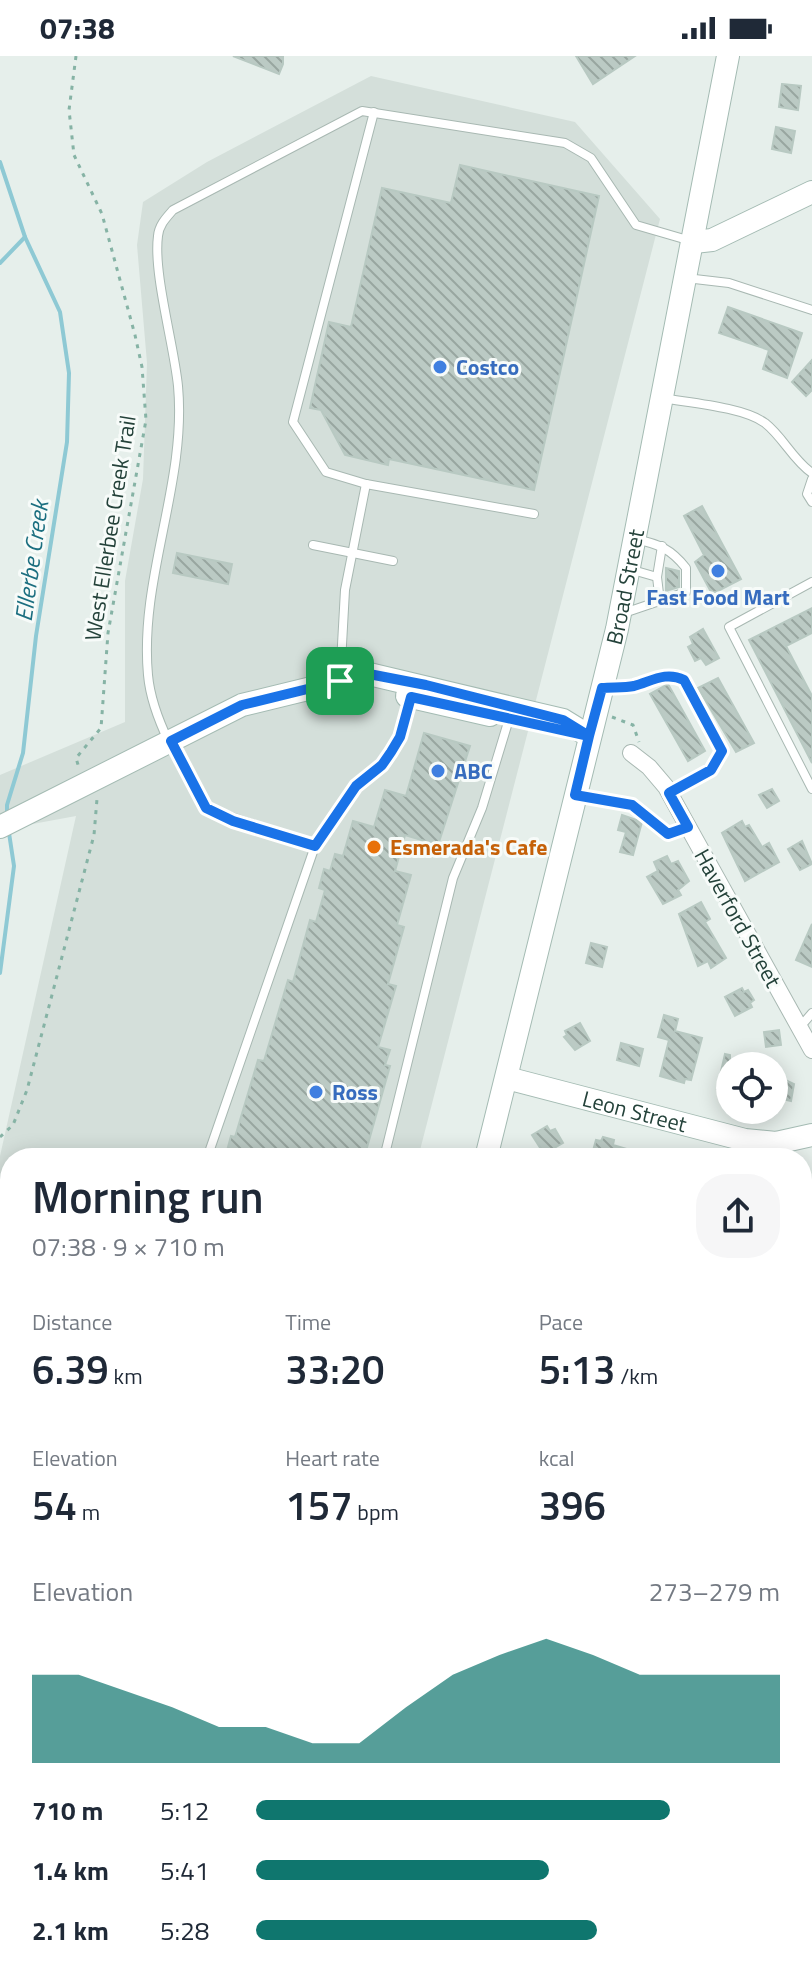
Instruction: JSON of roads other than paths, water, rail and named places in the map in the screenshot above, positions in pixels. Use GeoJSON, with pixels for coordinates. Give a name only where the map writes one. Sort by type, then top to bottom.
{"type":"FeatureCollection","features":[{"type":"Feature","properties":{"kind":"main road","name":"Broad Street"},"geometry":{"type":"LineString","coordinates":[[489,1148],[620,614],[728,56]]}},
{"type":"Feature","properties":{"kind":"main road"},"geometry":{"type":"LineString","coordinates":[[694,242],[712,240],[812,192]]}},
{"type":"Feature","properties":{"kind":"main road"},"geometry":{"type":"LineString","coordinates":[[0,827],[242,705],[369,674],[426,685],[563,720],[589,736]]}},
{"type":"Feature","properties":{"kind":"main road"},"geometry":{"type":"LineString","coordinates":[[340,681],[589,736]]}},
{"type":"Feature","properties":{"kind":"main road","name":"Leon Street"},"geometry":{"type":"LineString","coordinates":[[507,1078],[745,1140],[776,1143],[812,1135]]}},
{"type":"Feature","properties":{"kind":"street","name":"Haverford Street"},"geometry":{"type":"LineString","coordinates":[[634,755],[669,793],[812,1050]]}},
{"type":"Feature","properties":{"kind":"lane"},"geometry":{"type":"LineString","coordinates":[[315,846],[233,821],[206,808],[171,741],[148,678],[147,634],[179,434],[178,388],[157,251],[159,230],[173,210],[362,111],[565,143],[591,158],[636,225],[694,242]]}},
{"type":"Feature","properties":{"kind":"lane"},"geometry":{"type":"LineString","coordinates":[[374,112],[293,422],[326,472],[366,484],[534,514]]}},
{"type":"Feature","properties":{"kind":"lane"},"geometry":{"type":"LineString","coordinates":[[684,278],[729,283],[812,310]]}},
{"type":"Feature","properties":{"kind":"lane"},"geometry":{"type":"LineString","coordinates":[[661,398],[744,414],[765,423],[812,476],[807,494],[812,502]]}},
{"type":"Feature","properties":{"kind":"lane"},"geometry":{"type":"LineString","coordinates":[[340,681],[345,590],[366,484]]}},
{"type":"Feature","properties":{"kind":"lane"},"geometry":{"type":"LineString","coordinates":[[620,614],[686,592],[686,568],[662,546],[634,539]]}},
{"type":"Feature","properties":{"kind":"lane"},"geometry":{"type":"LineString","coordinates":[[313,545],[393,561]]}},
{"type":"Feature","properties":{"kind":"lane"},"geometry":{"type":"LineString","coordinates":[[660,602],[657,577],[662,546]]}},
{"type":"Feature","properties":{"kind":"lane"},"geometry":{"type":"LineString","coordinates":[[628,569],[657,577]]}},
{"type":"Feature","properties":{"kind":"lane"},"geometry":{"type":"LineString","coordinates":[[812,582],[729,627],[812,789]]}},
{"type":"Feature","properties":{"kind":"lane"},"geometry":{"type":"LineString","coordinates":[[602,688],[632,687],[667,675],[684,680],[722,751],[711,770],[669,793]]}},
{"type":"Feature","properties":{"kind":"lane"},"geometry":{"type":"LineString","coordinates":[[210,1148],[315,846],[356,786],[382,765],[391,752],[400,737],[411,697]]}},
{"type":"Feature","properties":{"kind":"lane"},"geometry":{"type":"LineString","coordinates":[[386,1148],[453,878],[482,808],[509,719]]}},
{"type":"Feature","properties":{"kind":"lane"},"geometry":{"type":"LineString","coordinates":[[575,795],[632,805],[668,834],[688,827]]}},
{"type":"Feature","properties":{"kind":"lane"},"geometry":{"type":"LineString","coordinates":[[800,1028],[812,1013]]}},
{"type":"Feature","properties":{"kind":"waterway","name":"Ellerbe Creek"},"geometry":{"type":"LineString","coordinates":[[0,162],[25,237],[60,312],[69,373],[67,442],[36,636],[23,753],[7,805],[7,816]]}},
{"type":"Feature","properties":{"kind":"waterway"},"geometry":{"type":"LineString","coordinates":[[0,263],[25,237]]}},
{"type":"Feature","properties":{"kind":"waterway","name":"Ellerbe Creek"},"geometry":{"type":"LineString","coordinates":[[0,973],[14,866],[9,833]]}},
{"type":"Feature","properties":{"kind":"place","name":"Costco"},"geometry":{"type":"Point","coordinates":[440,367]}},
{"type":"Feature","properties":{"kind":"place","name":"Fast Food Mart"},"geometry":{"type":"Point","coordinates":[718,571]}},
{"type":"Feature","properties":{"kind":"place","name":"ABC"},"geometry":{"type":"Point","coordinates":[438,771]}},
{"type":"Feature","properties":{"kind":"place","name":"Esmerada's Cafe"},"geometry":{"type":"Point","coordinates":[374,847]}},
{"type":"Feature","properties":{"kind":"place","name":"Ross"},"geometry":{"type":"Point","coordinates":[316,1092]}}]}
